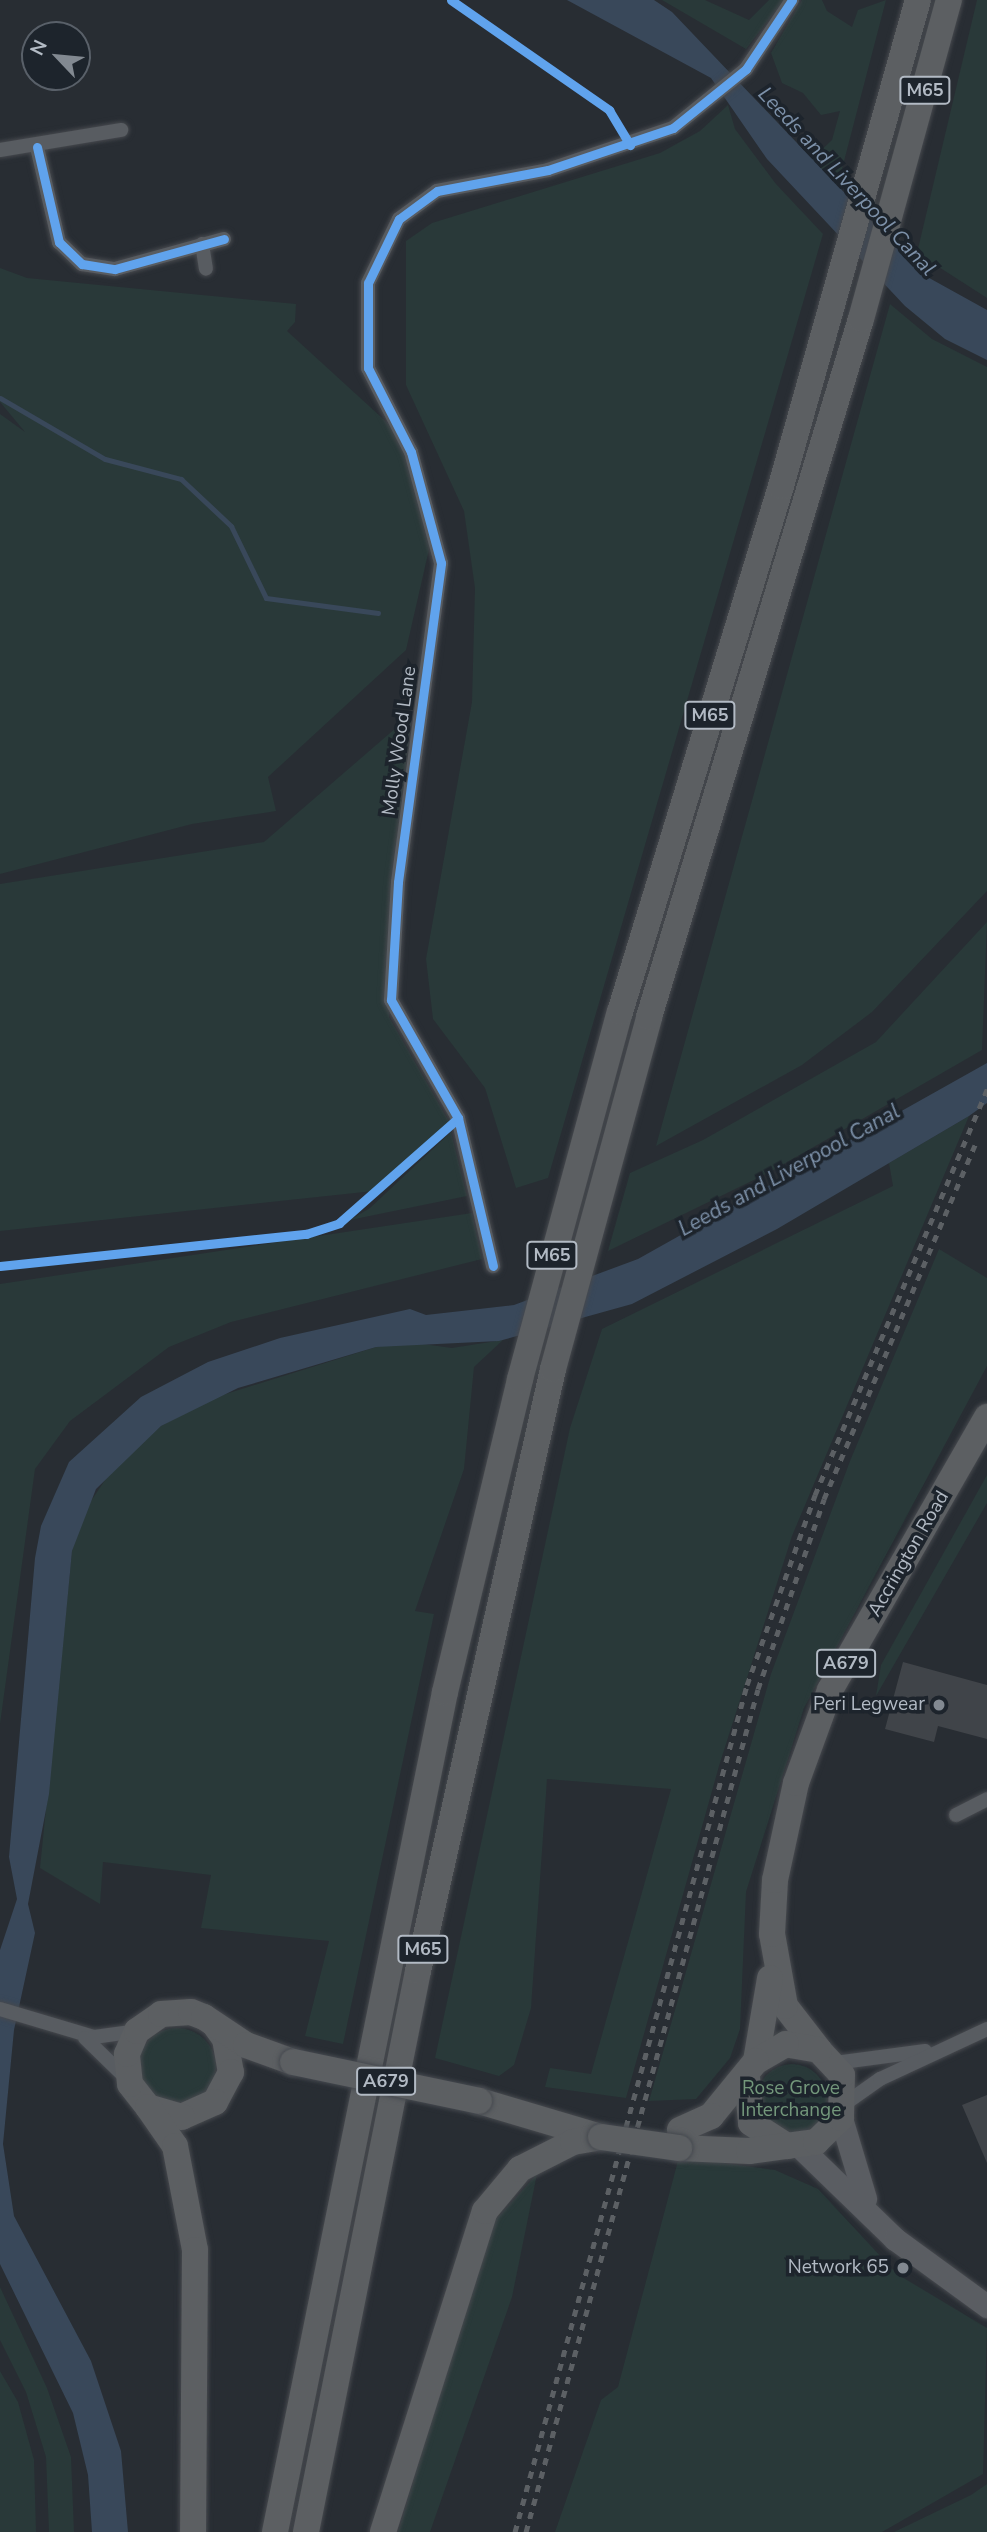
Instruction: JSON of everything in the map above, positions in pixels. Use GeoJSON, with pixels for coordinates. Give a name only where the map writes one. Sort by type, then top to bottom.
{"type":"FeatureCollection","features":[{"type":"Feature","properties":{"kind":"highway","name":"M65"},"geometry":{"type":"LineString","coordinates":[[275,2532],[445,1692],[520,1379],[585,1132],[834,299],[918,0]]}},
{"type":"Feature","properties":{"kind":"highway","name":"M65"},"geometry":{"type":"LineString","coordinates":[[306,2532],[418,1971],[553,1369],[617,1132],[861,319],[950,0]]}},
{"type":"Feature","properties":{"kind":"highway","name":"Accrington Road"},"geometry":{"type":"LineString","coordinates":[[751,2069],[767,2024],[772,1934],[783,1832],[830,1690],[987,1417]]}},
{"type":"Feature","properties":{"kind":"highway","name":"Accrington Road"},"geometry":{"type":"LineString","coordinates":[[772,1934],[785,2006],[827,2057]]}},
{"type":"Feature","properties":{"kind":"highway","name":"A679"},"geometry":{"type":"LineString","coordinates":[[137,2031],[152,2018],[177,2011],[215,2025],[293,2062],[610,2133],[680,2139],[793,2146],[816,2142],[843,2110],[827,2057],[786,2045],[751,2069],[711,2116],[680,2139]]}},
{"type":"Feature","properties":{"kind":"highway"},"geometry":{"type":"LineString","coordinates":[[215,2025],[231,2055],[226,2088]]}},
{"type":"Feature","properties":{"kind":"highway"},"geometry":{"type":"LineString","coordinates":[[137,2031],[127,2054],[130,2084],[175,2146],[182,2169],[195,2250],[193,2532]]}},
{"type":"Feature","properties":{"kind":"highway","name":"A679"},"geometry":{"type":"LineString","coordinates":[[148,2107],[173,2116],[200,2112],[226,2088],[260,2067],[293,2062]]}},
{"type":"Feature","properties":{"kind":"highway","name":"A679"},"geometry":{"type":"LineString","coordinates":[[751,2069],[751,2123],[793,2146]]}},
{"type":"Feature","properties":{"kind":"highway"},"geometry":{"type":"LineString","coordinates":[[383,2532],[474,2236],[485,2211],[520,2169],[573,2142],[610,2133]]}},
{"type":"Feature","properties":{"kind":"main road","name":"A679"},"geometry":{"type":"LineString","coordinates":[[843,2110],[848,2158],[870,2209]]}},
{"type":"Feature","properties":{"kind":"main road","name":"A679"},"geometry":{"type":"LineString","coordinates":[[793,2146],[870,2209],[921,2261],[987,2306]]}},
{"type":"Feature","properties":{"kind":"street","name":"Molly Wood Lane"},"geometry":{"type":"LineString","coordinates":[[492,1260],[458,1118],[391,1000],[398,882],[441,563],[411,452],[368,368],[368,283],[399,219],[438,191],[630,145],[710,102],[746,69],[792,0]]}},
{"type":"Feature","properties":{"kind":"street"},"geometry":{"type":"LineString","coordinates":[[0,150],[37,147],[121,131]]}},
{"type":"Feature","properties":{"kind":"street"},"geometry":{"type":"LineString","coordinates":[[37,147],[59,242],[82,264],[115,269],[223,239]]}},
{"type":"Feature","properties":{"kind":"street"},"geometry":{"type":"LineString","coordinates":[[202,244],[206,269]]}},
{"type":"Feature","properties":{"kind":"street"},"geometry":{"type":"LineString","coordinates":[[956,1815],[987,1799]]}},
{"type":"Feature","properties":{"kind":"street"},"geometry":{"type":"LineString","coordinates":[[0,2010],[77,2034],[109,2038],[137,2031]]}},
{"type":"Feature","properties":{"kind":"street"},"geometry":{"type":"LineString","coordinates":[[843,2110],[950,2046],[987,2029]]}},
{"type":"Feature","properties":{"kind":"street"},"geometry":{"type":"LineString","coordinates":[[77,2034],[105,2052],[130,2084]]}},
{"type":"Feature","properties":{"kind":"street"},"geometry":{"type":"LineString","coordinates":[[827,2057],[950,2046]]}},
{"type":"Feature","properties":{"kind":"green space"},"geometry":{"type":"Polygon","coordinates":[[[662,0],[705,0],[749,20],[769,0],[784,0],[746,49],[662,0]]]}},
{"type":"Feature","properties":{"kind":"green space"},"geometry":{"type":"Polygon","coordinates":[[[802,0],[822,0],[827,11],[852,27],[858,10],[886,0],[837,188],[812,159],[832,140],[840,111],[821,115],[803,93],[782,83],[771,53],[802,0]]]}},
{"type":"Feature","properties":{"kind":"green space"},"geometry":{"type":"Polygon","coordinates":[[[977,0],[987,0],[987,298],[917,253],[977,0]]]}},
{"type":"Feature","properties":{"kind":"green space"},"geometry":{"type":"Polygon","coordinates":[[[728,105],[735,129],[776,184],[823,234],[548,1178],[516,1188],[485,1088],[433,1019],[426,959],[472,702],[475,588],[464,511],[406,385],[406,241],[432,223],[660,153],[700,131],[728,105]]]}},
{"type":"Feature","properties":{"kind":"green space"},"geometry":{"type":"Polygon","coordinates":[[[0,268],[27,278],[296,304],[295,322],[287,331],[404,438],[433,532],[406,650],[268,777],[276,811],[192,824],[0,874],[0,414],[25,432],[0,402],[0,268]]]}},
{"type":"Feature","properties":{"kind":"green space"},"geometry":{"type":"Polygon","coordinates":[[[890,304],[932,339],[987,367],[987,891],[872,1012],[802,1065],[656,1146],[890,304]]]}},
{"type":"Feature","properties":{"kind":"green space"},"geometry":{"type":"Polygon","coordinates":[[[412,714],[390,902],[389,1017],[451,1125],[383,1190],[0,1231],[0,884],[264,842],[412,714]]]}},
{"type":"Feature","properties":{"kind":"green space"},"geometry":{"type":"Polygon","coordinates":[[[987,922],[982,1050],[772,1171],[608,1251],[630,1173],[703,1140],[876,1042],[987,922]]]}},
{"type":"Feature","properties":{"kind":"green space"},"geometry":{"type":"Polygon","coordinates":[[[969,1116],[792,1536],[719,1766],[626,2098],[545,2087],[550,2068],[591,2074],[671,1789],[547,1779],[531,2008],[514,2065],[499,2076],[435,2058],[570,1428],[602,1329],[893,1186],[889,1163],[969,1116]]]}},
{"type":"Feature","properties":{"kind":"green space"},"geometry":{"type":"Polygon","coordinates":[[[451,1132],[467,1196],[350,1220],[370,1208],[451,1132]]]}},
{"type":"Feature","properties":{"kind":"green space"},"geometry":{"type":"Polygon","coordinates":[[[472,1213],[482,1259],[231,1322],[169,1347],[70,1421],[35,1469],[0,1724],[0,1284],[472,1213]]]}},
{"type":"Feature","properties":{"kind":"green space"},"geometry":{"type":"Polygon","coordinates":[[[939,1249],[987,1278],[987,1366],[804,1708],[746,1892],[740,2029],[730,2058],[696,2099],[649,2101],[771,1674],[850,1461],[939,1249]]]}},
{"type":"Feature","properties":{"kind":"green space"},"geometry":{"type":"Polygon","coordinates":[[[503,1340],[474,1367],[464,1469],[415,1611],[434,1614],[343,2044],[305,2036],[329,1941],[201,1928],[211,1875],[103,1862],[100,1904],[40,1868],[72,1551],[85,1510],[113,1468],[161,1426],[210,1399],[376,1347],[408,1342],[452,1348],[503,1340]]]}},
{"type":"Feature","properties":{"kind":"green space"},"geometry":{"type":"Polygon","coordinates":[[[987,1475],[987,1503],[876,1696],[881,1665],[987,1475]]]}},
{"type":"Feature","properties":{"kind":"green space"},"geometry":{"type":"Polygon","coordinates":[[[177,2028],[192,2031],[204,2040],[213,2052],[216,2067],[213,2082],[204,2094],[192,2103],[177,2106],[162,2103],[150,2094],[141,2082],[138,2067],[141,2052],[150,2040],[162,2031],[177,2028]]]}},
{"type":"Feature","properties":{"kind":"green space","name":"Rose Grove Interchange"},"geometry":{"type":"Polygon","coordinates":[[[785,2064],[799,2064],[812,2070],[821,2079],[827,2099],[825,2112],[817,2124],[799,2134],[785,2134],[772,2128],[763,2119],[757,2106],[757,2092],[763,2079],[772,2070],[785,2064]]]}},
{"type":"Feature","properties":{"kind":"green space"},"geometry":{"type":"Polygon","coordinates":[[[679,2157],[775,2170],[818,2189],[897,2274],[987,2328],[983,2474],[882,2532],[555,2532],[601,2400],[618,2387],[679,2157]]]}},
{"type":"Feature","properties":{"kind":"green space"},"geometry":{"type":"Polygon","coordinates":[[[537,2174],[512,2297],[430,2532],[398,2532],[490,2226],[537,2174]]]}},
{"type":"Feature","properties":{"kind":"green space"},"geometry":{"type":"Polygon","coordinates":[[[0,2287],[47,2388],[71,2457],[74,2532],[49,2532],[46,2457],[26,2392],[0,2340],[0,2287]]]}},
{"type":"Feature","properties":{"kind":"green space"},"geometry":{"type":"Polygon","coordinates":[[[0,2371],[18,2402],[34,2460],[36,2532],[0,2532],[0,2371]]]}},
{"type":"Feature","properties":{"kind":"green space"},"geometry":{"type":"Polygon","coordinates":[[[987,2484],[987,2532],[894,2532],[971,2495],[987,2484]]]}},
{"type":"Feature","properties":{"kind":"water"},"geometry":{"type":"Polygon","coordinates":[[[567,0],[654,0],[672,12],[922,274],[987,310],[987,360],[945,339],[905,306],[767,159],[711,78],[567,0]]]}},
{"type":"Feature","properties":{"kind":"water"},"geometry":{"type":"Polygon","coordinates":[[[987,1063],[987,1103],[969,1116],[777,1229],[632,1304],[499,1341],[376,1347],[238,1388],[161,1426],[96,1489],[72,1551],[49,1794],[28,1904],[35,1933],[14,2030],[3,2144],[14,2216],[91,2361],[121,2451],[128,2532],[92,2532],[88,2475],[73,2413],[0,2264],[0,1950],[17,1899],[9,1857],[35,1558],[41,1526],[69,1462],[141,1397],[208,1362],[280,1338],[410,1309],[426,1315],[514,1305],[638,1259],[987,1063]]]}},
{"type":"Feature","properties":{"kind":"building","name":"Peri Legwear"},"geometry":{"type":"Polygon","coordinates":[[[903,1662],[987,1685],[987,1739],[938,1726],[934,1742],[885,1729],[903,1662]]]}},
{"type":"Feature","properties":{"kind":"building"},"geometry":{"type":"Polygon","coordinates":[[[987,2095],[987,2163],[962,2105],[987,2095]]]}},
{"type":"Feature","properties":{"kind":"waterway"},"geometry":{"type":"LineString","coordinates":[[0,398],[105,459],[181,479],[231,526],[266,598],[378,613]]}},
{"type":"Feature","properties":{"kind":"railway"},"geometry":{"type":"LineString","coordinates":[[515,2532],[747,1685],[815,1495],[987,1089]]}},
{"type":"Feature","properties":{"kind":"railway"},"geometry":{"type":"LineString","coordinates":[[526,2532],[758,1689],[824,1499],[975,1145]]}},
{"type":"Feature","properties":{"kind":"cycle path"},"geometry":{"type":"LineString","coordinates":[[451,0],[609,110],[630,145]]}},
{"type":"Feature","properties":{"kind":"cycle path"},"geometry":{"type":"LineString","coordinates":[[493,1266],[458,1118],[391,1000],[398,882],[441,563],[411,452],[368,368],[368,283],[399,219],[437,191],[548,170],[673,128],[746,69],[792,0]]}},
{"type":"Feature","properties":{"kind":"cycle path"},"geometry":{"type":"LineString","coordinates":[[37,147],[59,242],[82,264],[115,269],[224,239]]}},
{"type":"Feature","properties":{"kind":"cycle path"},"geometry":{"type":"LineString","coordinates":[[0,1266],[306,1234],[339,1223],[458,1118]]}},
{"type":"Feature","properties":{"kind":"place","name":"Peri Legwear"},"geometry":{"type":"Point","coordinates":[939,1705]}},
{"type":"Feature","properties":{"kind":"place","name":"Network 65"},"geometry":{"type":"Point","coordinates":[903,2268]}},
{"type":"Feature","properties":{"kind":"water label","name":"Leeds and Liverpool Canal"},"geometry":{"type":"Point","coordinates":[847,181]}},
{"type":"Feature","properties":{"kind":"water label","name":"Leeds and Liverpool Canal"},"geometry":{"type":"Point","coordinates":[789,1170]}}]}
